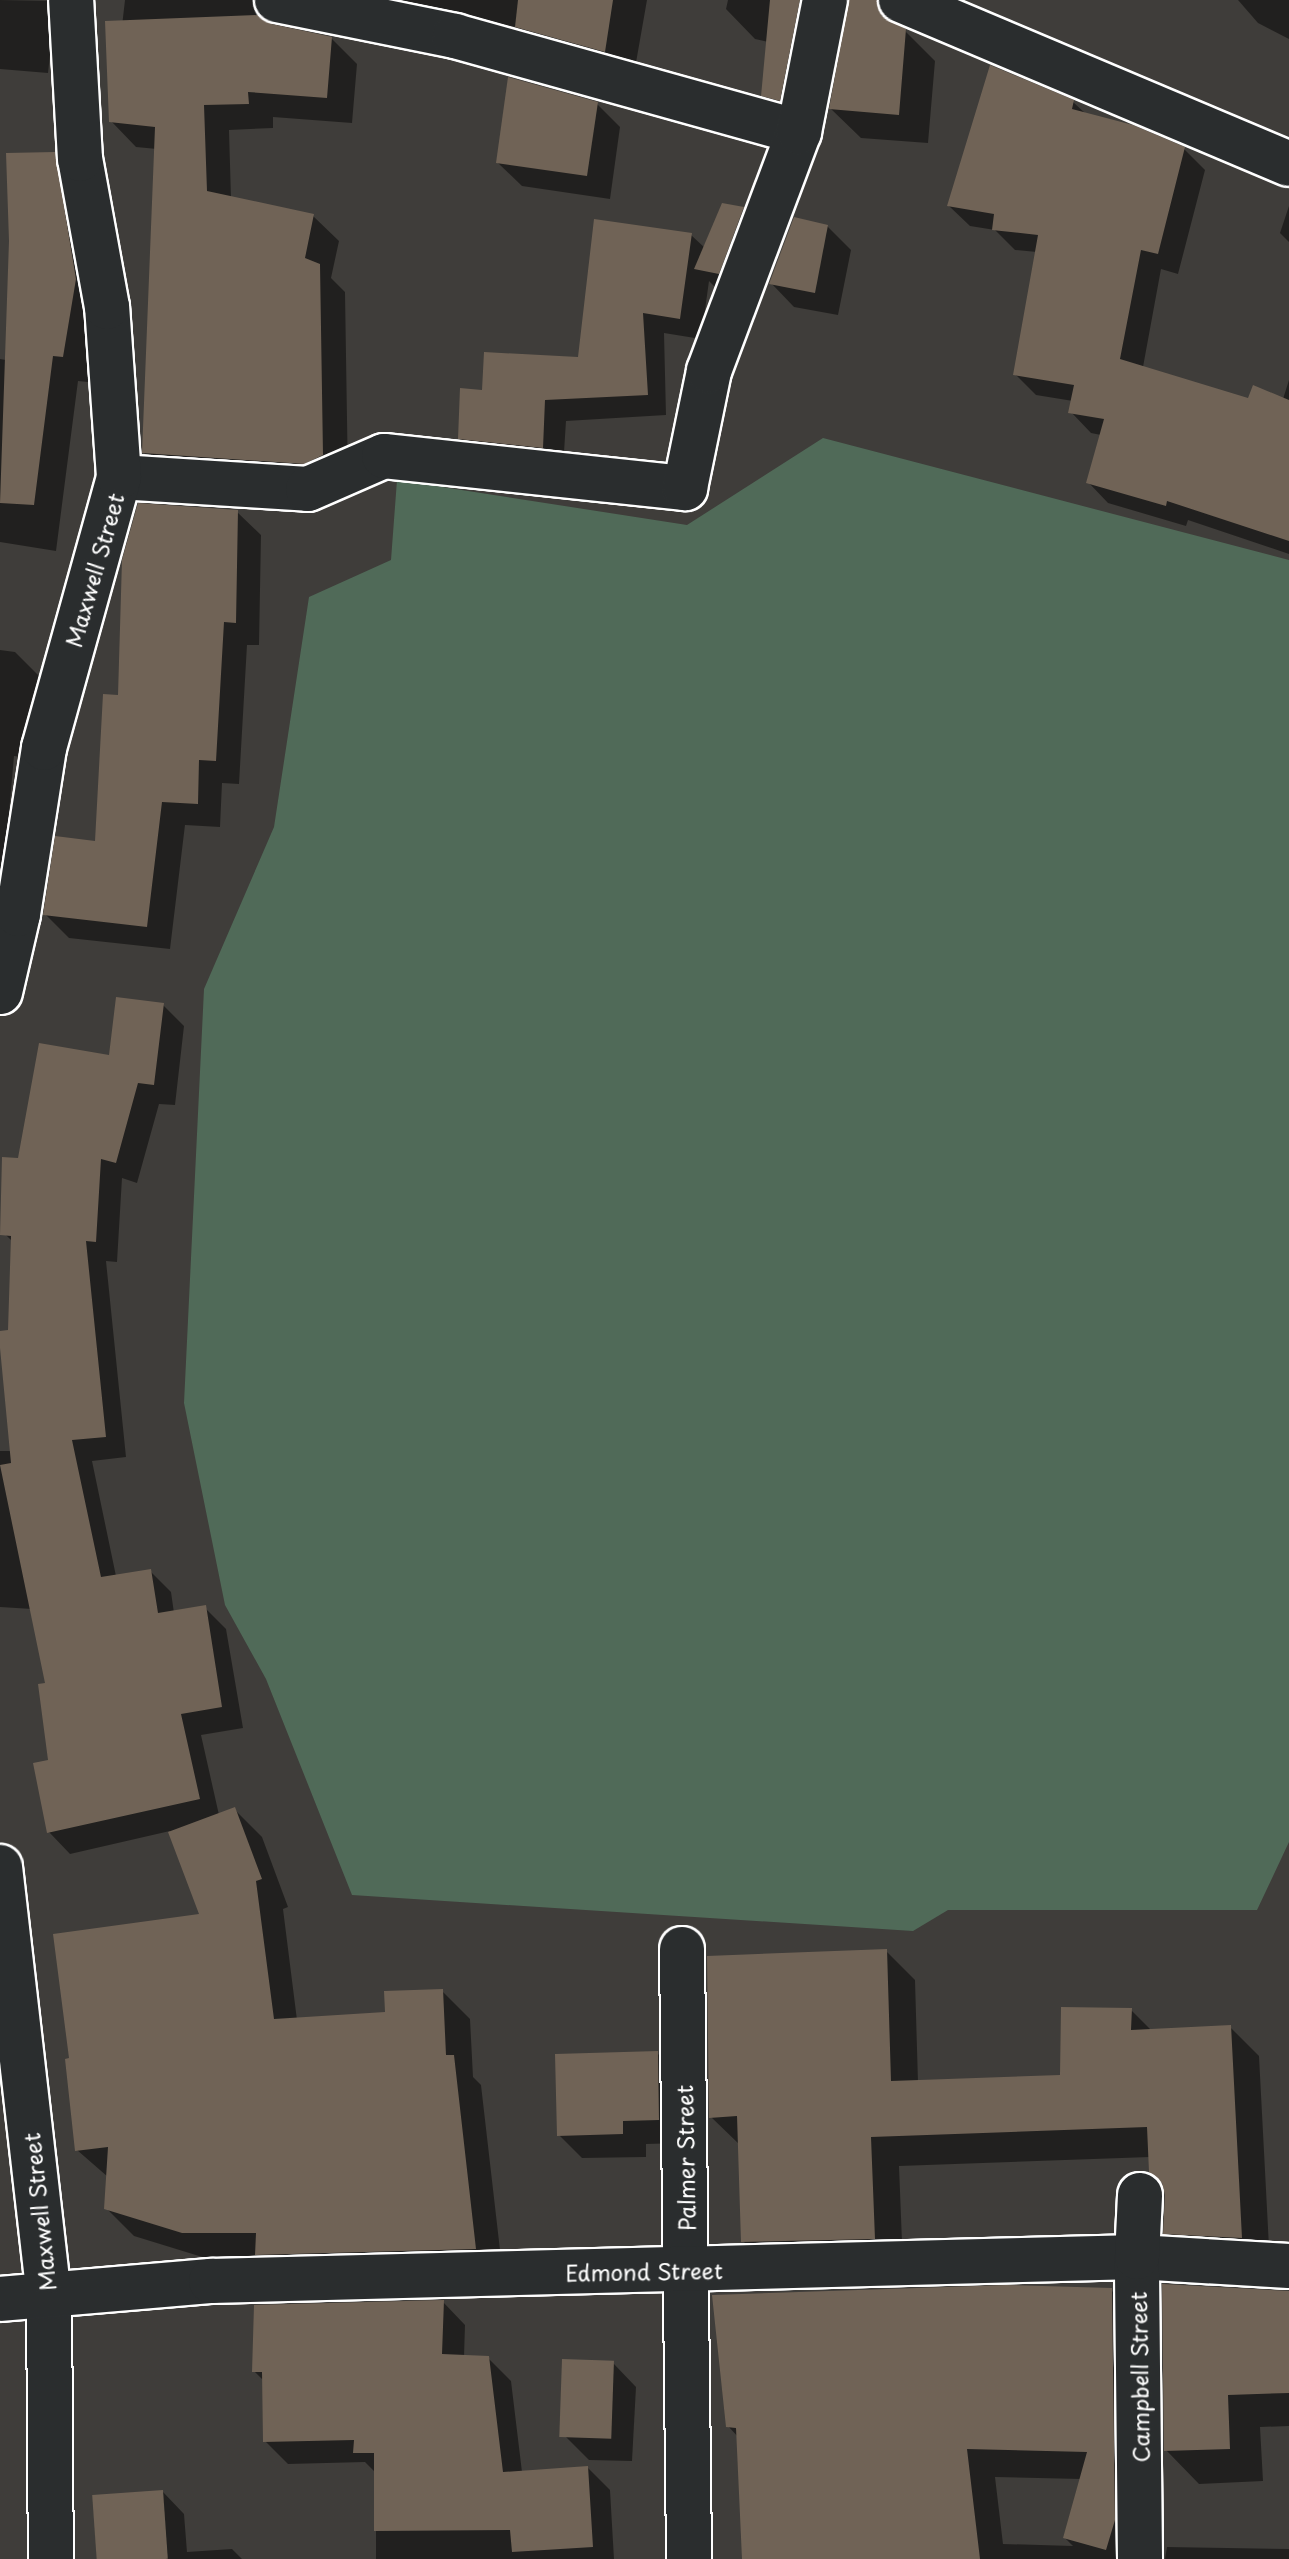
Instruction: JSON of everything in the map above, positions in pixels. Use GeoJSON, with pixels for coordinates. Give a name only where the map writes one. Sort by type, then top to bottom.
{"type":"FeatureCollection","features":[{"type":"Feature","properties":{"kind":"street","name":"Maxwell Street"},"geometry":{"type":"LineString","coordinates":[[0,992],[18,914],[44,748],[119,477],[107,307],[80,159],[71,0]]}},
{"type":"Feature","properties":{"kind":"street"},"geometry":{"type":"LineString","coordinates":[[277,0],[455,36],[799,132]]}},
{"type":"Feature","properties":{"kind":"street"},"geometry":{"type":"LineString","coordinates":[[119,477],[308,489],[384,456],[685,488],[709,371],[799,132],[825,0]]}},
{"type":"Feature","properties":{"kind":"street"},"geometry":{"type":"LineString","coordinates":[[901,0],[1289,164]]}},
{"type":"Feature","properties":{"kind":"street","name":"Maxwell Street"},"geometry":{"type":"LineString","coordinates":[[0,1867],[49,2295],[51,2559]]}},
{"type":"Feature","properties":{"kind":"street","name":"Palmer Street"},"geometry":{"type":"LineString","coordinates":[[682,1949],[689,2559]]}},
{"type":"Feature","properties":{"kind":"street","name":"Campbell Street"},"geometry":{"type":"LineString","coordinates":[[1140,2195],[1137,2257],[1140,2559]]}},
{"type":"Feature","properties":{"kind":"street","name":"Edmond Street"},"geometry":{"type":"LineString","coordinates":[[0,2299],[211,2281],[1137,2257],[1289,2266]]}},
{"type":"Feature","properties":{"kind":"green space"},"geometry":{"type":"Polygon","coordinates":[[[823,438],[1289,560],[1289,1842],[1257,1910],[948,1910],[913,1931],[352,1895],[266,1679],[225,1605],[184,1403],[204,989],[274,827],[309,597],[391,560],[397,480],[687,525],[823,438]]]}},
{"type":"Feature","properties":{"kind":"building"},"geometry":{"type":"Polygon","coordinates":[[[518,0],[613,0],[605,52],[515,27],[518,0]]]}},
{"type":"Feature","properties":{"kind":"building"},"geometry":{"type":"Polygon","coordinates":[[[770,0],[800,0],[780,101],[761,96],[770,0]]]}},
{"type":"Feature","properties":{"kind":"building"},"geometry":{"type":"Polygon","coordinates":[[[849,0],[877,0],[882,16],[906,29],[899,115],[829,109],[849,0]]]}},
{"type":"Feature","properties":{"kind":"building"},"geometry":{"type":"Polygon","coordinates":[[[258,15],[272,24],[332,37],[327,98],[248,92],[249,104],[204,105],[207,191],[314,214],[305,258],[320,264],[323,455],[304,464],[142,453],[155,127],[109,122],[105,21],[258,15]]]}},
{"type":"Feature","properties":{"kind":"building"},"geometry":{"type":"Polygon","coordinates":[[[990,65],[1074,100],[1072,109],[1133,125],[1185,147],[1158,254],[1141,250],[1120,359],[1248,398],[1253,385],[1289,400],[1289,541],[1167,501],[1166,506],[1086,483],[1104,419],[1068,413],[1074,385],[1013,375],[1038,235],[992,230],[994,214],[947,206],[990,65]]]}},
{"type":"Feature","properties":{"kind":"building"},"geometry":{"type":"Polygon","coordinates":[[[508,77],[598,102],[587,176],[496,163],[508,77]]]}},
{"type":"Feature","properties":{"kind":"building"},"geometry":{"type":"Polygon","coordinates":[[[55,152],[76,279],[63,357],[53,356],[34,505],[0,503],[9,241],[6,153],[55,152]]]}},
{"type":"Feature","properties":{"kind":"building"},"geometry":{"type":"Polygon","coordinates":[[[722,203],[744,207],[719,274],[694,269],[722,203]]]}},
{"type":"Feature","properties":{"kind":"building"},"geometry":{"type":"Polygon","coordinates":[[[794,217],[828,225],[815,293],[769,284],[794,217]]]}},
{"type":"Feature","properties":{"kind":"building"},"geometry":{"type":"Polygon","coordinates":[[[594,219],[692,233],[680,319],[643,313],[648,395],[545,400],[543,448],[458,439],[460,388],[482,390],[484,352],[578,357],[594,219]]]}},
{"type":"Feature","properties":{"kind":"building"},"geometry":{"type":"Polygon","coordinates":[[[138,503],[238,510],[236,623],[224,622],[216,761],[199,760],[198,804],[162,802],[147,927],[43,915],[55,836],[95,841],[103,694],[118,695],[122,560],[138,503]]]}},
{"type":"Feature","properties":{"kind":"building"},"geometry":{"type":"Polygon","coordinates":[[[116,997],[164,1003],[154,1085],[138,1083],[116,1163],[101,1159],[96,1242],[86,1241],[106,1437],[72,1440],[101,1577],[151,1569],[158,1613],[206,1605],[222,1707],[181,1714],[200,1799],[47,1833],[33,1763],[48,1760],[38,1684],[45,1683],[0,1465],[11,1463],[0,1348],[0,1331],[8,1330],[11,1236],[0,1235],[2,1157],[18,1158],[39,1043],[109,1055],[116,997]]]}},
{"type":"Feature","properties":{"kind":"building"},"geometry":{"type":"Polygon","coordinates":[[[235,1807],[262,1879],[256,1881],[274,2019],[385,2012],[384,1991],[443,1989],[446,2055],[454,2055],[476,2249],[255,2255],[256,2233],[182,2233],[104,2209],[108,2147],[75,2151],[65,2059],[69,2058],[53,1934],[199,1914],[168,1832],[235,1807]]]}},
{"type":"Feature","properties":{"kind":"building"},"geometry":{"type":"Polygon","coordinates":[[[887,1949],[891,2081],[1060,2075],[1061,2007],[1132,2008],[1131,2030],[1231,2025],[1242,2238],[1163,2234],[1165,2195],[1162,2183],[1149,2172],[1147,2127],[871,2137],[875,2239],[741,2242],[737,2116],[709,2118],[707,1956],[887,1949]]]}},
{"type":"Feature","properties":{"kind":"building"},"geometry":{"type":"Polygon","coordinates":[[[658,2051],[659,2120],[623,2121],[623,2134],[557,2136],[555,2054],[658,2051]]]}},
{"type":"Feature","properties":{"kind":"building"},"geometry":{"type":"Polygon","coordinates":[[[1162,2284],[1289,2291],[1289,2393],[1228,2395],[1230,2449],[1164,2451],[1162,2284]]]}},
{"type":"Feature","properties":{"kind":"building"},"geometry":{"type":"Polygon","coordinates":[[[1006,2285],[1112,2288],[1115,2520],[1106,2550],[1063,2538],[1087,2452],[967,2449],[980,2559],[742,2559],[736,2428],[726,2427],[712,2295],[1006,2285]]]}},
{"type":"Feature","properties":{"kind":"building"},"geometry":{"type":"Polygon","coordinates":[[[444,2300],[442,2354],[489,2356],[503,2472],[588,2466],[593,2547],[512,2552],[510,2530],[374,2531],[374,2453],[353,2453],[354,2440],[263,2442],[262,2372],[252,2372],[254,2305],[444,2300]]]}},
{"type":"Feature","properties":{"kind":"building"},"geometry":{"type":"Polygon","coordinates":[[[562,2359],[614,2361],[611,2439],[559,2437],[562,2359]]]}},
{"type":"Feature","properties":{"kind":"building"},"geometry":{"type":"Polygon","coordinates":[[[163,2490],[168,2559],[97,2559],[92,2495],[163,2490]]]}}]}
